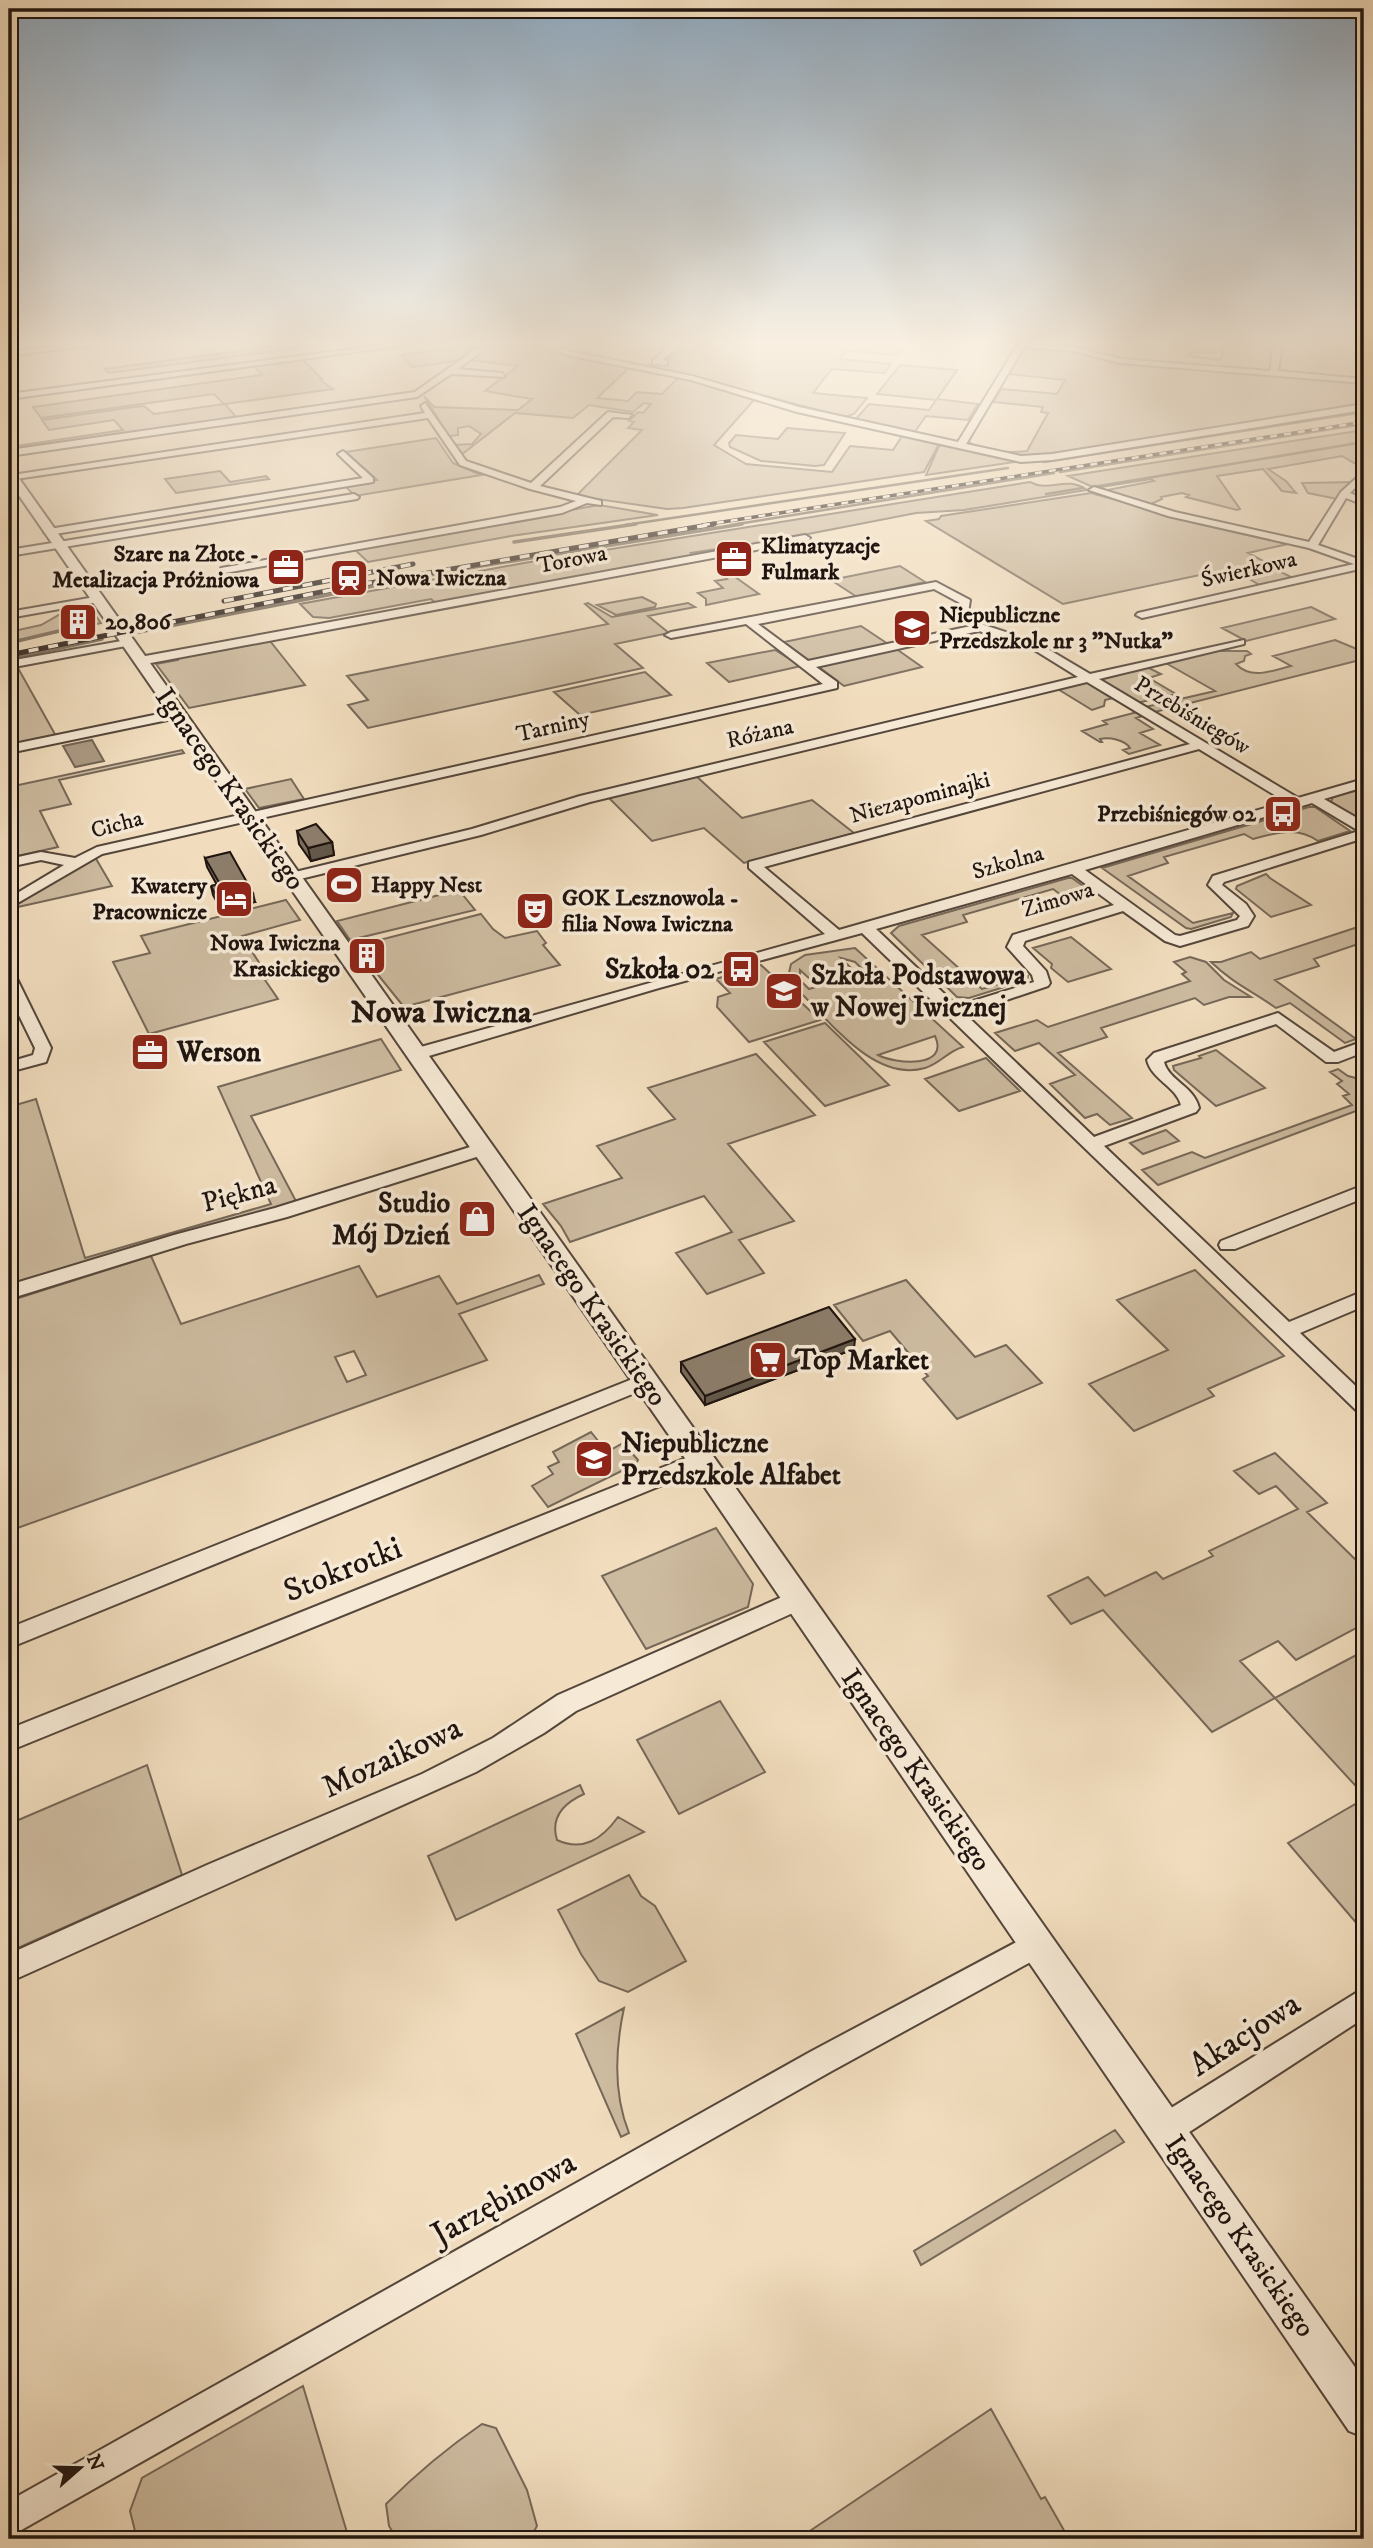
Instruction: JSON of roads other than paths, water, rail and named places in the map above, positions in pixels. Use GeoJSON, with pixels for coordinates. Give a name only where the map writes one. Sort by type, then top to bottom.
{"type":"FeatureCollection","features":[{"type":"Feature","properties":{"kind":"street"},"geometry":{"type":"LineString","coordinates":[[10,476],[100,463]]}},
{"type":"Feature","properties":{"kind":"street"},"geometry":{"type":"LineString","coordinates":[[49,532],[370,480],[352,463]]}},
{"type":"Feature","properties":{"kind":"street"},"geometry":{"type":"LineString","coordinates":[[467,463],[533,487],[598,503]]}},
{"type":"Feature","properties":{"kind":"street"},"geometry":{"type":"LineString","coordinates":[[533,487],[559,463]]}},
{"type":"Feature","properties":{"kind":"street"},"geometry":{"type":"LineString","coordinates":[[1312,546],[1344,494],[1364,474]]}},
{"type":"Feature","properties":{"kind":"street","name":"Ignacego Krasickiego"},"geometry":{"type":"LineString","coordinates":[[10,476],[701,1460],[1364,2416]]}},
{"type":"Feature","properties":{"kind":"street"},"geometry":{"type":"LineString","coordinates":[[1094,490],[1113,498],[1201,521],[1312,546],[1364,565]]}},
{"type":"Feature","properties":{"kind":"street"},"geometry":{"type":"LineString","coordinates":[[1344,494],[1364,502]]}},
{"type":"Feature","properties":{"kind":"street"},"geometry":{"type":"LineString","coordinates":[[9,553],[355,497]]}},
{"type":"Feature","properties":{"kind":"street"},"geometry":{"type":"LineString","coordinates":[[225,570],[562,510],[584,501]]}},
{"type":"Feature","properties":{"kind":"street","name":"Torowa"},"geometry":{"type":"LineString","coordinates":[[140,661],[805,538]]}},
{"type":"Feature","properties":{"kind":"street","name":"Świerkowa"},"geometry":{"type":"LineString","coordinates":[[1142,615],[1364,565]]}},
{"type":"Feature","properties":{"kind":"street"},"geometry":{"type":"LineString","coordinates":[[671,635],[745,620],[752,622],[931,585],[940,586],[965,602],[962,614],[979,626]]}},
{"type":"Feature","properties":{"kind":"street"},"geometry":{"type":"LineString","coordinates":[[9,615],[95,600]]}},
{"type":"Feature","properties":{"kind":"street","name":"Tarniny"},"geometry":{"type":"LineString","coordinates":[[249,816],[833,685],[752,625],[752,622]]}},
{"type":"Feature","properties":{"kind":"street"},"geometry":{"type":"LineString","coordinates":[[807,665],[979,626]]}},
{"type":"Feature","properties":{"kind":"street","name":"Przebiśniegów"},"geometry":{"type":"LineString","coordinates":[[979,626],[1031,644],[1297,803]]}},
{"type":"Feature","properties":{"kind":"street","name":"Różana"},"geometry":{"type":"LineString","coordinates":[[292,877],[476,832],[585,799],[1240,642]]}},
{"type":"Feature","properties":{"kind":"street"},"geometry":{"type":"LineString","coordinates":[[9,665],[127,643]]}},
{"type":"Feature","properties":{"kind":"street"},"geometry":{"type":"LineString","coordinates":[[9,749],[178,714]]}},
{"type":"Feature","properties":{"kind":"street","name":"Niezapominajki"},"geometry":{"type":"LineString","coordinates":[[836,935],[754,866],[1200,745]]}},
{"type":"Feature","properties":{"kind":"street","name":"Szkolna"},"geometry":{"type":"LineString","coordinates":[[416,1054],[1074,869],[1364,783]]}},
{"type":"Feature","properties":{"kind":"street"},"geometry":{"type":"LineString","coordinates":[[1313,798],[1364,828]]}},
{"type":"Feature","properties":{"kind":"street","name":"Cicha"},"geometry":{"type":"LineString","coordinates":[[9,904],[97,851],[249,816]]}},
{"type":"Feature","properties":{"kind":"street","name":"Zimowa"},"geometry":{"type":"LineString","coordinates":[[954,1012],[1042,983],[1040,974],[1015,947],[1018,938],[1125,906],[1173,940],[1186,941],[1243,923],[1247,916],[1241,907],[1217,888],[1215,881],[1218,879],[1364,834]]}},
{"type":"Feature","properties":{"kind":"street"},"geometry":{"type":"LineString","coordinates":[[9,863],[41,856],[76,863]]}},
{"type":"Feature","properties":{"kind":"street"},"geometry":{"type":"LineString","coordinates":[[1074,869],[1125,906]]}},
{"type":"Feature","properties":{"kind":"street"},"geometry":{"type":"LineString","coordinates":[[865,927],[1364,1406]]}},
{"type":"Feature","properties":{"kind":"street"},"geometry":{"type":"LineString","coordinates":[[9,979],[43,1048],[40,1058],[9,1067]]}},
{"type":"Feature","properties":{"kind":"street"},"geometry":{"type":"LineString","coordinates":[[1093,1144],[1190,1108],[1188,1098],[1159,1072],[1155,1063],[1157,1058],[1278,1018],[1332,1058],[1364,1046]]}},
{"type":"Feature","properties":{"kind":"street","name":"Piękna"},"geometry":{"type":"LineString","coordinates":[[9,1292],[181,1239],[280,1213],[483,1149]]}},
{"type":"Feature","properties":{"kind":"street"},"geometry":{"type":"LineString","coordinates":[[1228,1245],[1364,1191]]}},
{"type":"Feature","properties":{"kind":"street"},"geometry":{"type":"LineString","coordinates":[[1286,1331],[1364,1298]]}},
{"type":"Feature","properties":{"kind":"street"},"geometry":{"type":"LineString","coordinates":[[9,1638],[645,1381]]}},
{"type":"Feature","properties":{"kind":"street","name":"Stokrotki"},"geometry":{"type":"LineString","coordinates":[[9,1740],[701,1460]]}},
{"type":"Feature","properties":{"kind":"street","name":"Mozaikowa"},"geometry":{"type":"LineString","coordinates":[[9,1968],[283,1845],[432,1782],[535,1727],[567,1703],[798,1600]]}},
{"type":"Feature","properties":{"kind":"street","name":"Jarzębinowa"},"geometry":{"type":"LineString","coordinates":[[9,2520],[799,2074],[1037,1944]]}},
{"type":"Feature","properties":{"kind":"street","name":"Akacjowa"},"geometry":{"type":"LineString","coordinates":[[1166,2129],[1364,2002]]}},
{"type":"Feature","properties":{"kind":"waterway"},"geometry":{"type":"LineString","coordinates":[[1060,472],[1118,463]]}},
{"type":"Feature","properties":{"kind":"waterway"},"geometry":{"type":"LineString","coordinates":[[1093,487],[1238,463]]}},
{"type":"Feature","properties":{"kind":"waterway"},"geometry":{"type":"LineString","coordinates":[[625,525],[1008,468]]}},
{"type":"Feature","properties":{"kind":"waterway"},"geometry":{"type":"LineString","coordinates":[[731,525],[1054,473]]}},
{"type":"Feature","properties":{"kind":"waterway"},"geometry":{"type":"LineString","coordinates":[[1046,494],[1083,488]]}},
{"type":"Feature","properties":{"kind":"waterway"},"geometry":{"type":"LineString","coordinates":[[514,542],[636,524]]}},
{"type":"Feature","properties":{"kind":"waterway"},"geometry":{"type":"LineString","coordinates":[[139,632],[450,571],[742,524]]}},
{"type":"Feature","properties":{"kind":"waterway"},"geometry":{"type":"LineString","coordinates":[[9,643],[63,630]]}},
{"type":"Feature","properties":{"kind":"waterway"},"geometry":{"type":"LineString","coordinates":[[9,659],[102,639]]}},
{"type":"Feature","properties":{"kind":"railway"},"geometry":{"type":"LineString","coordinates":[[703,525],[1101,463]]}},
{"type":"Feature","properties":{"kind":"railway"},"geometry":{"type":"LineString","coordinates":[[9,655],[346,587],[714,524]]}},
{"type":"Feature","properties":{"kind":"railway"},"geometry":{"type":"LineString","coordinates":[[224,601],[413,564]]}},
{"type":"Feature","properties":{"kind":"place","name":"Klimatyzacje Fulmark"},"geometry":{"type":"Point","coordinates":[734,559]}},
{"type":"Feature","properties":{"kind":"place","name":"Szare na Złote - Metalizacja Próżniowa"},"geometry":{"type":"Point","coordinates":[286,567]}},
{"type":"Feature","properties":{"kind":"place","name":"Nowa Iwiczna"},"geometry":{"type":"Point","coordinates":[349,578]}},
{"type":"Feature","properties":{"kind":"place","name":"20,806"},"geometry":{"type":"Point","coordinates":[78,622]}},
{"type":"Feature","properties":{"kind":"place","name":"Niepubliczne Przedszkole nr 3 \"Nutka\""},"geometry":{"type":"Point","coordinates":[912,628]}},
{"type":"Feature","properties":{"kind":"place","name":"Przebiśniegów 02"},"geometry":{"type":"Point","coordinates":[1283,814]}},
{"type":"Feature","properties":{"kind":"place","name":"Happy Nest"},"geometry":{"type":"Point","coordinates":[344,885]}},
{"type":"Feature","properties":{"kind":"place","name":"Kwatery Pracownicze"},"geometry":{"type":"Point","coordinates":[234,899]}},
{"type":"Feature","properties":{"kind":"place","name":"GOK Lesznowola - filia Nowa Iwiczna"},"geometry":{"type":"Point","coordinates":[535,911]}},
{"type":"Feature","properties":{"kind":"place","name":"Nowa Iwiczna Krasickiego"},"geometry":{"type":"Point","coordinates":[367,956]}},
{"type":"Feature","properties":{"kind":"place","name":"Szkoła 02"},"geometry":{"type":"Point","coordinates":[741,969]}},
{"type":"Feature","properties":{"kind":"place","name":"Szkoła Podstawowa w Nowej Iwicznej"},"geometry":{"type":"Point","coordinates":[784,991]}},
{"type":"Feature","properties":{"kind":"place","name":"Werson"},"geometry":{"type":"Point","coordinates":[150,1052]}},
{"type":"Feature","properties":{"kind":"place","name":"Studio Mój Dzień"},"geometry":{"type":"Point","coordinates":[477,1219]}},
{"type":"Feature","properties":{"kind":"place","name":"Top Market"},"geometry":{"type":"Point","coordinates":[768,1360]}},
{"type":"Feature","properties":{"kind":"place","name":"Niepubliczne Przedszkole Alfabet"},"geometry":{"type":"Point","coordinates":[594,1459]}},
{"type":"Feature","properties":{"kind":"district","name":"Nowa Iwiczna"},"geometry":{"type":"Point","coordinates":[441,1013]}}]}
